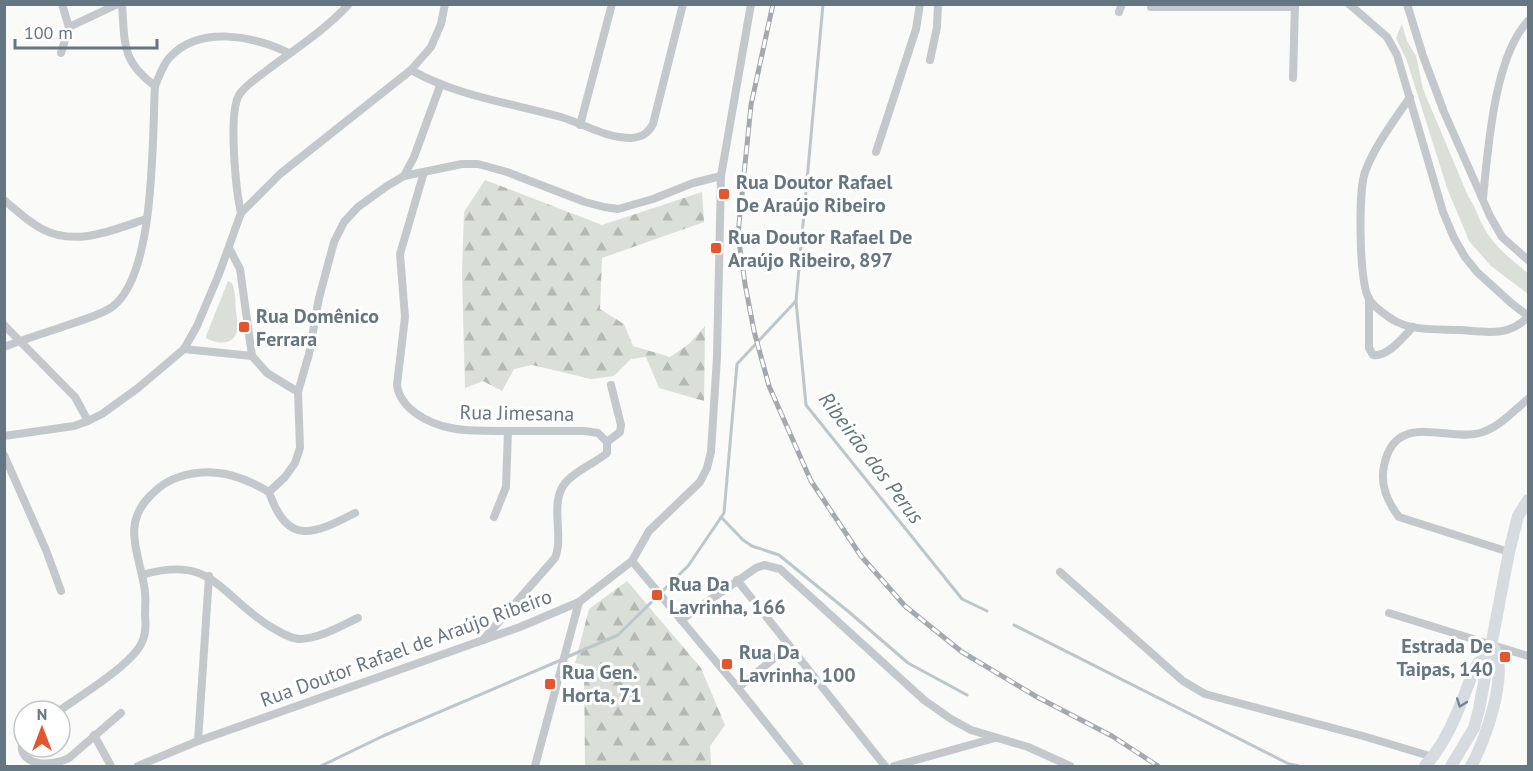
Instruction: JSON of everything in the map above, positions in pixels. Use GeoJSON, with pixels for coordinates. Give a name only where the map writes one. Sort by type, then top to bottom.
{"type":"FeatureCollection","features":[{"type":"Feature","properties":{"kind":"main road"},"geometry":{"type":"LineString","coordinates":[[1451,766],[1474,728],[1482,699],[1509,552],[1518,516],[1528,500]]}},
{"type":"Feature","properties":{"kind":"main road"},"geometry":{"type":"LineString","coordinates":[[1429,762],[1453,725],[1474,670],[1491,650]]}},
{"type":"Feature","properties":{"kind":"main road"},"geometry":{"type":"LineString","coordinates":[[1471,766],[1480,751],[1487,731],[1496,692],[1498,657],[1491,650]]}},
{"type":"Feature","properties":{"kind":"street"},"geometry":{"type":"LineString","coordinates":[[61,53],[69,27],[62,4]]}},
{"type":"Feature","properties":{"kind":"street"},"geometry":{"type":"LineString","coordinates":[[69,27],[120,4],[131,64],[139,75],[155,86]]}},
{"type":"Feature","properties":{"kind":"street"},"geometry":{"type":"LineString","coordinates":[[242,213],[237,194],[234,115],[239,95],[349,4]]}},
{"type":"Feature","properties":{"kind":"street"},"geometry":{"type":"LineString","coordinates":[[4,436],[74,426],[88,421],[102,414],[138,388],[184,349],[197,326],[242,213],[280,174],[411,70],[431,47],[441,24],[446,4]]}},
{"type":"Feature","properties":{"kind":"street"},"geometry":{"type":"LineString","coordinates":[[580,125],[612,4]]}},
{"type":"Feature","properties":{"kind":"street"},"geometry":{"type":"LineString","coordinates":[[411,70],[440,86],[563,118],[615,136],[631,138],[642,136],[653,124],[660,102],[683,4]]}},
{"type":"Feature","properties":{"kind":"street","name":"Rua Doutor Rafael de Araújo Ribeiro"},"geometry":{"type":"LineString","coordinates":[[138,766],[198,741],[520,627],[579,602],[632,561],[649,531],[700,482],[711,452],[717,357],[721,176],[751,4]]}},
{"type":"Feature","properties":{"kind":"street"},"geometry":{"type":"LineString","coordinates":[[876,152],[916,29],[920,4]]}},
{"type":"Feature","properties":{"kind":"street"},"geometry":{"type":"LineString","coordinates":[[930,60],[937,27],[938,4]]}},
{"type":"Feature","properties":{"kind":"street"},"geometry":{"type":"LineString","coordinates":[[1350,4],[1387,37],[1397,55],[1443,212],[1454,238],[1477,272],[1528,316],[1520,326],[1497,332],[1413,327],[1391,318],[1369,298]]}},
{"type":"Feature","properties":{"kind":"street"},"geometry":{"type":"LineString","coordinates":[[1407,4],[1433,84],[1493,223],[1502,237],[1528,260]]}},
{"type":"Feature","properties":{"kind":"street"},"geometry":{"type":"LineString","coordinates":[[1151,7],[1295,6],[1293,78]]}},
{"type":"Feature","properties":{"kind":"street"},"geometry":{"type":"LineString","coordinates":[[1483,200],[1497,99],[1505,60],[1515,38],[1528,21]]}},
{"type":"Feature","properties":{"kind":"street"},"geometry":{"type":"LineString","coordinates":[[4,347],[97,315],[113,306],[133,281],[142,247],[152,169],[155,86],[168,58],[192,41],[215,37],[244,38],[273,45],[289,54]]}},
{"type":"Feature","properties":{"kind":"street"},"geometry":{"type":"LineString","coordinates":[[405,176],[440,86]]}},
{"type":"Feature","properties":{"kind":"street"},"geometry":{"type":"LineString","coordinates":[[1410,97],[1374,154],[1365,173],[1361,189],[1362,255],[1369,298],[1369,348],[1373,355],[1381,355],[1413,327]]}},
{"type":"Feature","properties":{"kind":"street"},"geometry":{"type":"LineString","coordinates":[[269,492],[285,477],[295,463],[300,448],[298,392],[309,354],[319,298],[334,242],[344,222],[358,207],[387,186],[405,176],[424,171],[462,164],[478,164],[507,172],[585,202],[618,209],[645,202],[693,183],[721,176]]}},
{"type":"Feature","properties":{"kind":"street","name":"Rua Jimesana"},"geometry":{"type":"LineString","coordinates":[[424,171],[400,254],[405,317],[398,393],[412,410],[437,425],[461,430],[584,431],[598,433],[607,442]]}},
{"type":"Feature","properties":{"kind":"street"},"geometry":{"type":"LineString","coordinates":[[4,201],[41,229],[70,238],[101,233],[146,219]]}},
{"type":"Feature","properties":{"kind":"street"},"geometry":{"type":"LineString","coordinates":[[229,248],[240,270],[252,356],[267,373],[298,392]]}},
{"type":"Feature","properties":{"kind":"street"},"geometry":{"type":"LineString","coordinates":[[4,325],[75,397],[88,421]]}},
{"type":"Feature","properties":{"kind":"street"},"geometry":{"type":"LineString","coordinates":[[184,349],[252,356]]}},
{"type":"Feature","properties":{"kind":"street"},"geometry":{"type":"LineString","coordinates":[[482,641],[555,558],[558,546],[557,502],[560,490],[568,480],[607,453],[607,442],[620,432],[621,425],[611,386]]}},
{"type":"Feature","properties":{"kind":"street"},"geometry":{"type":"LineString","coordinates":[[1509,552],[1399,517],[1384,489],[1382,477],[1386,458],[1394,443],[1401,438],[1426,431],[1460,435],[1481,433],[1502,421],[1528,399]]}},
{"type":"Feature","properties":{"kind":"street"},"geometry":{"type":"LineString","coordinates":[[494,517],[506,487],[508,431]]}},
{"type":"Feature","properties":{"kind":"street"},"geometry":{"type":"LineString","coordinates":[[4,455],[46,550],[61,591]]}},
{"type":"Feature","properties":{"kind":"street"},"geometry":{"type":"LineString","coordinates":[[72,701],[131,658],[141,645],[146,620],[145,592],[135,552],[135,527],[146,500],[159,487],[176,478],[196,472],[227,472],[269,492],[282,519],[294,529],[307,532],[323,529],[355,513]]}},
{"type":"Feature","properties":{"kind":"street"},"geometry":{"type":"LineString","coordinates":[[632,561],[800,766]]}},
{"type":"Feature","properties":{"kind":"street"},"geometry":{"type":"LineString","coordinates":[[681,620],[756,568],[764,565],[780,569],[924,700],[951,719],[971,730],[1040,752],[1070,766]]}},
{"type":"Feature","properties":{"kind":"street"},"geometry":{"type":"LineString","coordinates":[[142,575],[162,570],[183,569],[209,576],[260,620],[282,634],[295,638],[319,635],[358,618]]}},
{"type":"Feature","properties":{"kind":"street"},"geometry":{"type":"LineString","coordinates":[[1060,572],[1182,681],[1205,694],[1353,733],[1429,762]]}},
{"type":"Feature","properties":{"kind":"street"},"geometry":{"type":"LineString","coordinates":[[198,741],[209,576]]}},
{"type":"Feature","properties":{"kind":"street"},"geometry":{"type":"LineString","coordinates":[[737,579],[885,766]]}},
{"type":"Feature","properties":{"kind":"street"},"geometry":{"type":"LineString","coordinates":[[535,766],[579,602]]}},
{"type":"Feature","properties":{"kind":"street"},"geometry":{"type":"LineString","coordinates":[[1389,613],[1491,650],[1528,656]]}},
{"type":"Feature","properties":{"kind":"street"},"geometry":{"type":"LineString","coordinates":[[738,688],[789,646]]}},
{"type":"Feature","properties":{"kind":"street"},"geometry":{"type":"LineString","coordinates":[[72,755],[121,712]]}},
{"type":"Feature","properties":{"kind":"street"},"geometry":{"type":"LineString","coordinates":[[94,735],[111,766]]}},
{"type":"Feature","properties":{"kind":"street"},"geometry":{"type":"LineString","coordinates":[[894,766],[996,738]]}},
{"type":"Feature","properties":{"kind":"street"},"geometry":{"type":"LineString","coordinates":[[29,759],[52,764],[67,759]]}},
{"type":"Feature","properties":{"kind":"green space"},"geometry":{"type":"Polygon","coordinates":[[[1402,24],[1407,41],[1416,56],[1423,89],[1468,196],[1492,240],[1528,273],[1528,294],[1491,266],[1469,241],[1447,188],[1407,61],[1396,38],[1402,24]]]}},
{"type":"Feature","properties":{"kind":"green space"},"geometry":{"type":"Polygon","coordinates":[[[485,180],[602,225],[702,192],[704,222],[602,258],[600,309],[624,324],[633,346],[670,357],[689,344],[705,326],[704,401],[659,388],[646,357],[631,359],[614,376],[591,379],[532,365],[514,369],[502,391],[483,381],[465,388],[462,273],[464,212],[485,180]]]}},
{"type":"Feature","properties":{"kind":"green space"},"geometry":{"type":"Polygon","coordinates":[[[228,281],[232,283],[234,290],[237,331],[229,341],[215,342],[206,336],[228,281]]]}},
{"type":"Feature","properties":{"kind":"green space"},"geometry":{"type":"Polygon","coordinates":[[[627,581],[701,668],[725,725],[710,746],[711,766],[585,766],[584,665],[575,663],[589,609],[627,581]]]}},
{"type":"Feature","properties":{"kind":"waterway","name":"Ribeirão dos Perus"},"geometry":{"type":"LineString","coordinates":[[823,4],[796,301],[806,405],[962,599],[987,611]]}},
{"type":"Feature","properties":{"kind":"waterway"},"geometry":{"type":"LineString","coordinates":[[567,657],[618,635],[688,566],[724,513],[737,364],[796,301]]}},
{"type":"Feature","properties":{"kind":"waterway"},"geometry":{"type":"LineString","coordinates":[[721,517],[752,546],[779,555],[908,663],[967,695]]}},
{"type":"Feature","properties":{"kind":"waterway","name":"Ribeirão dos Perus"},"geometry":{"type":"LineString","coordinates":[[1014,625],[1289,764],[1299,766]]}},
{"type":"Feature","properties":{"kind":"waterway"},"geometry":{"type":"LineString","coordinates":[[321,766],[383,736],[561,660]]}},
{"type":"Feature","properties":{"kind":"railway"},"geometry":{"type":"LineString","coordinates":[[773,4],[751,105],[738,234],[754,331],[769,386],[811,481],[861,556],[905,606],[962,652],[1037,697],[1112,736],[1158,766]]}},
{"type":"Feature","properties":{"kind":"place","name":"Rua Doutor Rafael De Araújo Ribeiro"},"geometry":{"type":"Point","coordinates":[724,194]}},
{"type":"Feature","properties":{"kind":"place","name":"Rua Doutor Rafael De Araújo Ribeiro, 897"},"geometry":{"type":"Point","coordinates":[716,248]}},
{"type":"Feature","properties":{"kind":"place","name":"Rua Domênico Ferrara"},"geometry":{"type":"Point","coordinates":[244,327]}},
{"type":"Feature","properties":{"kind":"place","name":"Rua Da Lavrinha, 166"},"geometry":{"type":"Point","coordinates":[657,595]}},
{"type":"Feature","properties":{"kind":"place","name":"Estrada De Taipas, 140"},"geometry":{"type":"Point","coordinates":[1505,657]}},
{"type":"Feature","properties":{"kind":"place","name":"Rua Da Lavrinha, 100"},"geometry":{"type":"Point","coordinates":[727,664]}},
{"type":"Feature","properties":{"kind":"place","name":"Rua Gen. Horta, 71"},"geometry":{"type":"Point","coordinates":[550,684]}}]}
